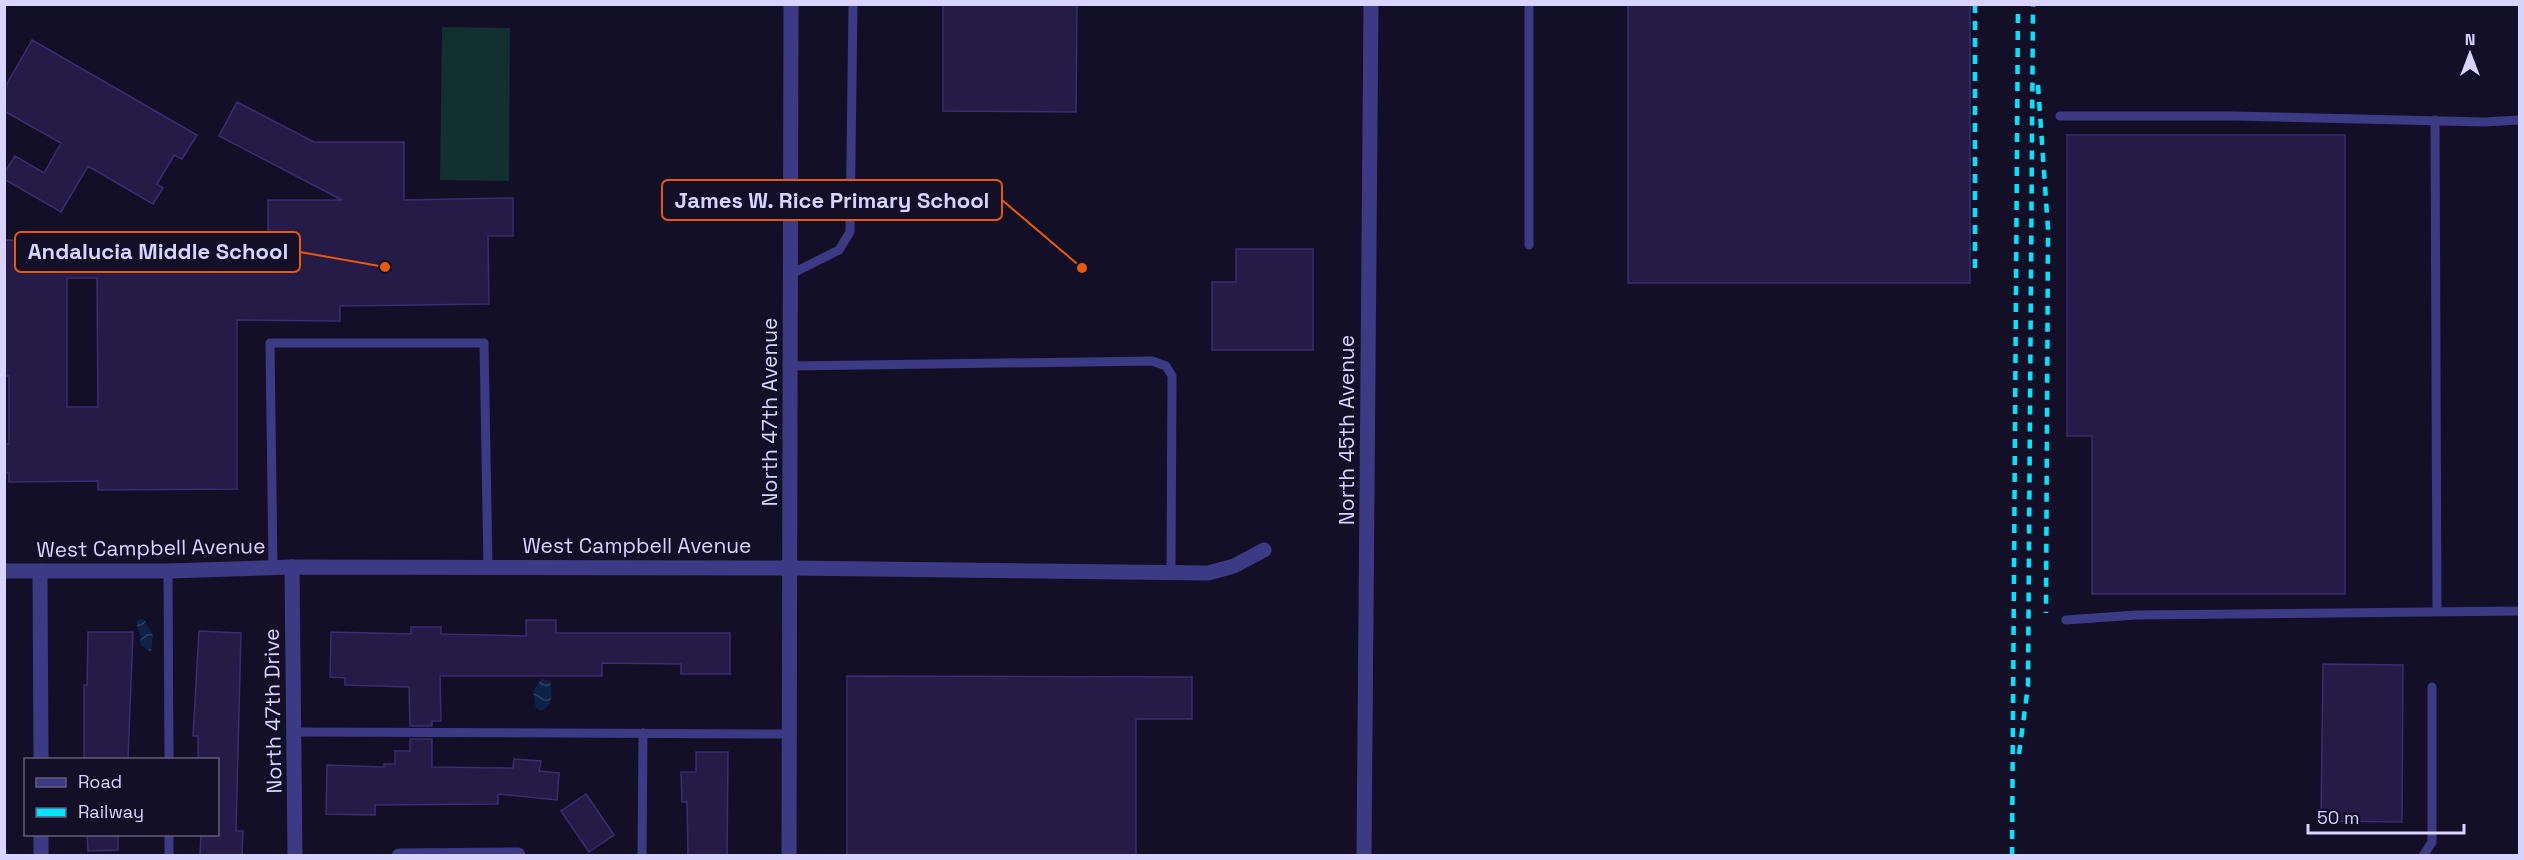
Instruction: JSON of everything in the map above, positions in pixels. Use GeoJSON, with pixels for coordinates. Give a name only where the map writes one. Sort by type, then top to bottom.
{"type":"FeatureCollection","features":[{"type":"Feature","properties":{"kind":"street","name":"North 47th Avenue"},"geometry":{"type":"LineString","coordinates":[[789,855],[791,4]]}},
{"type":"Feature","properties":{"kind":"street","name":"North 45th Avenue"},"geometry":{"type":"LineString","coordinates":[[1364,855],[1371,4]]}},
{"type":"Feature","properties":{"kind":"street","name":"West Campbell Avenue"},"geometry":{"type":"LineString","coordinates":[[4,571],[488,567],[1208,573],[1234,566],[1264,550]]}},
{"type":"Feature","properties":{"kind":"street","name":"North 47th Drive"},"geometry":{"type":"LineString","coordinates":[[292,567],[295,855]]}},
{"type":"Feature","properties":{"kind":"street"},"geometry":{"type":"LineString","coordinates":[[40,571],[40,758]]}},
{"type":"Feature","properties":{"kind":"street"},"geometry":{"type":"LineString","coordinates":[[41,836],[41,855]]}},
{"type":"Feature","properties":{"kind":"street"},"geometry":{"type":"LineString","coordinates":[[399,855],[518,855]]}},
{"type":"Feature","properties":{"kind":"lane"},"geometry":{"type":"LineString","coordinates":[[791,274],[839,250],[850,232],[853,4]]}},
{"type":"Feature","properties":{"kind":"lane"},"geometry":{"type":"LineString","coordinates":[[1529,4],[1529,245]]}},
{"type":"Feature","properties":{"kind":"lane"},"geometry":{"type":"LineString","coordinates":[[2060,117],[2234,116],[2520,120]]}},
{"type":"Feature","properties":{"kind":"lane"},"geometry":{"type":"LineString","coordinates":[[2435,120],[2437,612]]}},
{"type":"Feature","properties":{"kind":"lane"},"geometry":{"type":"LineString","coordinates":[[273,567],[270,343],[484,343],[488,567]]}},
{"type":"Feature","properties":{"kind":"lane"},"geometry":{"type":"LineString","coordinates":[[790,366],[1152,361],[1166,366],[1172,376],[1172,573]]}},
{"type":"Feature","properties":{"kind":"lane"},"geometry":{"type":"LineString","coordinates":[[168,571],[169,758]]}},
{"type":"Feature","properties":{"kind":"lane"},"geometry":{"type":"LineString","coordinates":[[2066,620],[2136,615],[2520,612]]}},
{"type":"Feature","properties":{"kind":"lane"},"geometry":{"type":"LineString","coordinates":[[2422,855],[2432,842],[2432,687]]}},
{"type":"Feature","properties":{"kind":"lane"},"geometry":{"type":"LineString","coordinates":[[294,732],[790,734]]}},
{"type":"Feature","properties":{"kind":"lane"},"geometry":{"type":"LineString","coordinates":[[642,855],[643,733]]}},
{"type":"Feature","properties":{"kind":"lane"},"geometry":{"type":"LineString","coordinates":[[169,836],[170,855]]}},
{"type":"Feature","properties":{"kind":"green space"},"geometry":{"type":"Polygon","coordinates":[[[442,27],[510,28],[509,181],[440,180],[442,27]]]}},
{"type":"Feature","properties":{"kind":"water"},"geometry":{"type":"Polygon","coordinates":[[[141,619],[145,621],[153,636],[151,652],[140,644],[137,621],[141,619]]]}},
{"type":"Feature","properties":{"kind":"water"},"geometry":{"type":"Polygon","coordinates":[[[541,679],[550,681],[552,694],[548,706],[541,711],[536,708],[533,692],[541,679]]]}},
{"type":"Feature","properties":{"kind":"building"},"geometry":{"type":"Polygon","coordinates":[[[943,4],[1077,4],[1076,112],[943,111],[943,4]]]}},
{"type":"Feature","properties":{"kind":"building"},"geometry":{"type":"Polygon","coordinates":[[[1628,4],[1970,4],[1970,283],[1628,283],[1628,4]]]}},
{"type":"Feature","properties":{"kind":"building"},"geometry":{"type":"Polygon","coordinates":[[[32,40],[197,135],[182,159],[174,155],[157,184],[163,188],[153,204],[88,166],[61,212],[4,179],[4,173],[15,156],[44,173],[61,143],[4,111],[4,89],[32,40]]]}},
{"type":"Feature","properties":{"kind":"building"},"geometry":{"type":"Polygon","coordinates":[[[237,102],[314,142],[404,142],[404,200],[513,198],[513,236],[488,236],[489,304],[340,306],[340,321],[237,320],[237,489],[98,490],[98,481],[9,482],[9,473],[4,473],[4,444],[9,444],[9,376],[4,376],[4,240],[108,241],[102,237],[225,236],[225,238],[268,239],[268,200],[342,200],[219,136],[237,102]],[[67,278],[67,407],[98,407],[97,278],[67,278]]]}},
{"type":"Feature","properties":{"kind":"building"},"geometry":{"type":"Polygon","coordinates":[[[2067,135],[2345,135],[2345,594],[2092,594],[2092,436],[2067,436],[2067,135]]]}},
{"type":"Feature","properties":{"kind":"building"},"geometry":{"type":"Polygon","coordinates":[[[1236,249],[1313,249],[1313,350],[1212,350],[1212,282],[1236,282],[1236,249]]]}},
{"type":"Feature","properties":{"kind":"building"},"geometry":{"type":"Polygon","coordinates":[[[526,620],[556,620],[556,633],[730,633],[730,674],[681,674],[681,664],[602,663],[602,676],[440,676],[441,721],[432,721],[432,726],[410,726],[409,687],[345,685],[345,678],[330,677],[331,632],[411,634],[411,627],[441,627],[441,634],[526,636],[526,620]]]}},
{"type":"Feature","properties":{"kind":"building"},"geometry":{"type":"Polygon","coordinates":[[[199,631],[241,633],[236,831],[243,831],[242,855],[200,855],[201,836],[219,836],[219,758],[198,758],[198,736],[193,736],[199,631]]]}},
{"type":"Feature","properties":{"kind":"building"},"geometry":{"type":"Polygon","coordinates":[[[88,632],[133,632],[128,758],[84,758],[84,685],[87,685],[88,632]]]}},
{"type":"Feature","properties":{"kind":"building"},"geometry":{"type":"Polygon","coordinates":[[[2323,664],[2403,665],[2402,822],[2321,821],[2323,664]]]}},
{"type":"Feature","properties":{"kind":"building"},"geometry":{"type":"Polygon","coordinates":[[[847,676],[1192,677],[1192,719],[1136,719],[1136,855],[847,855],[847,676]]]}},
{"type":"Feature","properties":{"kind":"building"},"geometry":{"type":"Polygon","coordinates":[[[410,739],[432,739],[432,767],[513,768],[514,759],[541,761],[539,771],[559,773],[557,800],[498,794],[498,804],[375,805],[375,815],[326,814],[327,765],[384,767],[384,764],[395,764],[395,751],[410,751],[410,739]]]}},
{"type":"Feature","properties":{"kind":"building"},"geometry":{"type":"Polygon","coordinates":[[[696,752],[728,752],[727,855],[688,855],[687,802],[682,802],[681,772],[696,772],[696,752]]]}},
{"type":"Feature","properties":{"kind":"building"},"geometry":{"type":"Polygon","coordinates":[[[586,794],[614,835],[589,852],[561,811],[586,794]]]}},
{"type":"Feature","properties":{"kind":"building"},"geometry":{"type":"Polygon","coordinates":[[[87,836],[118,836],[118,850],[88,851],[87,836]]]}},
{"type":"Feature","properties":{"kind":"railway"},"geometry":{"type":"LineString","coordinates":[[1975,4],[1975,270]]}},
{"type":"Feature","properties":{"kind":"railway"},"geometry":{"type":"LineString","coordinates":[[2012,856],[2018,4]]}},
{"type":"Feature","properties":{"kind":"railway"},"geometry":{"type":"LineString","coordinates":[[2019,754],[2028,686],[2033,4]]}},
{"type":"Feature","properties":{"kind":"railway"},"geometry":{"type":"LineString","coordinates":[[2038,85],[2048,229],[2046,613]]}},
{"type":"Feature","properties":{"kind":"place","name":"Andalucia Middle School"},"geometry":{"type":"Point","coordinates":[385,267]}},
{"type":"Feature","properties":{"kind":"place","name":"James W. Rice Primary School"},"geometry":{"type":"Point","coordinates":[1082,268]}}]}
